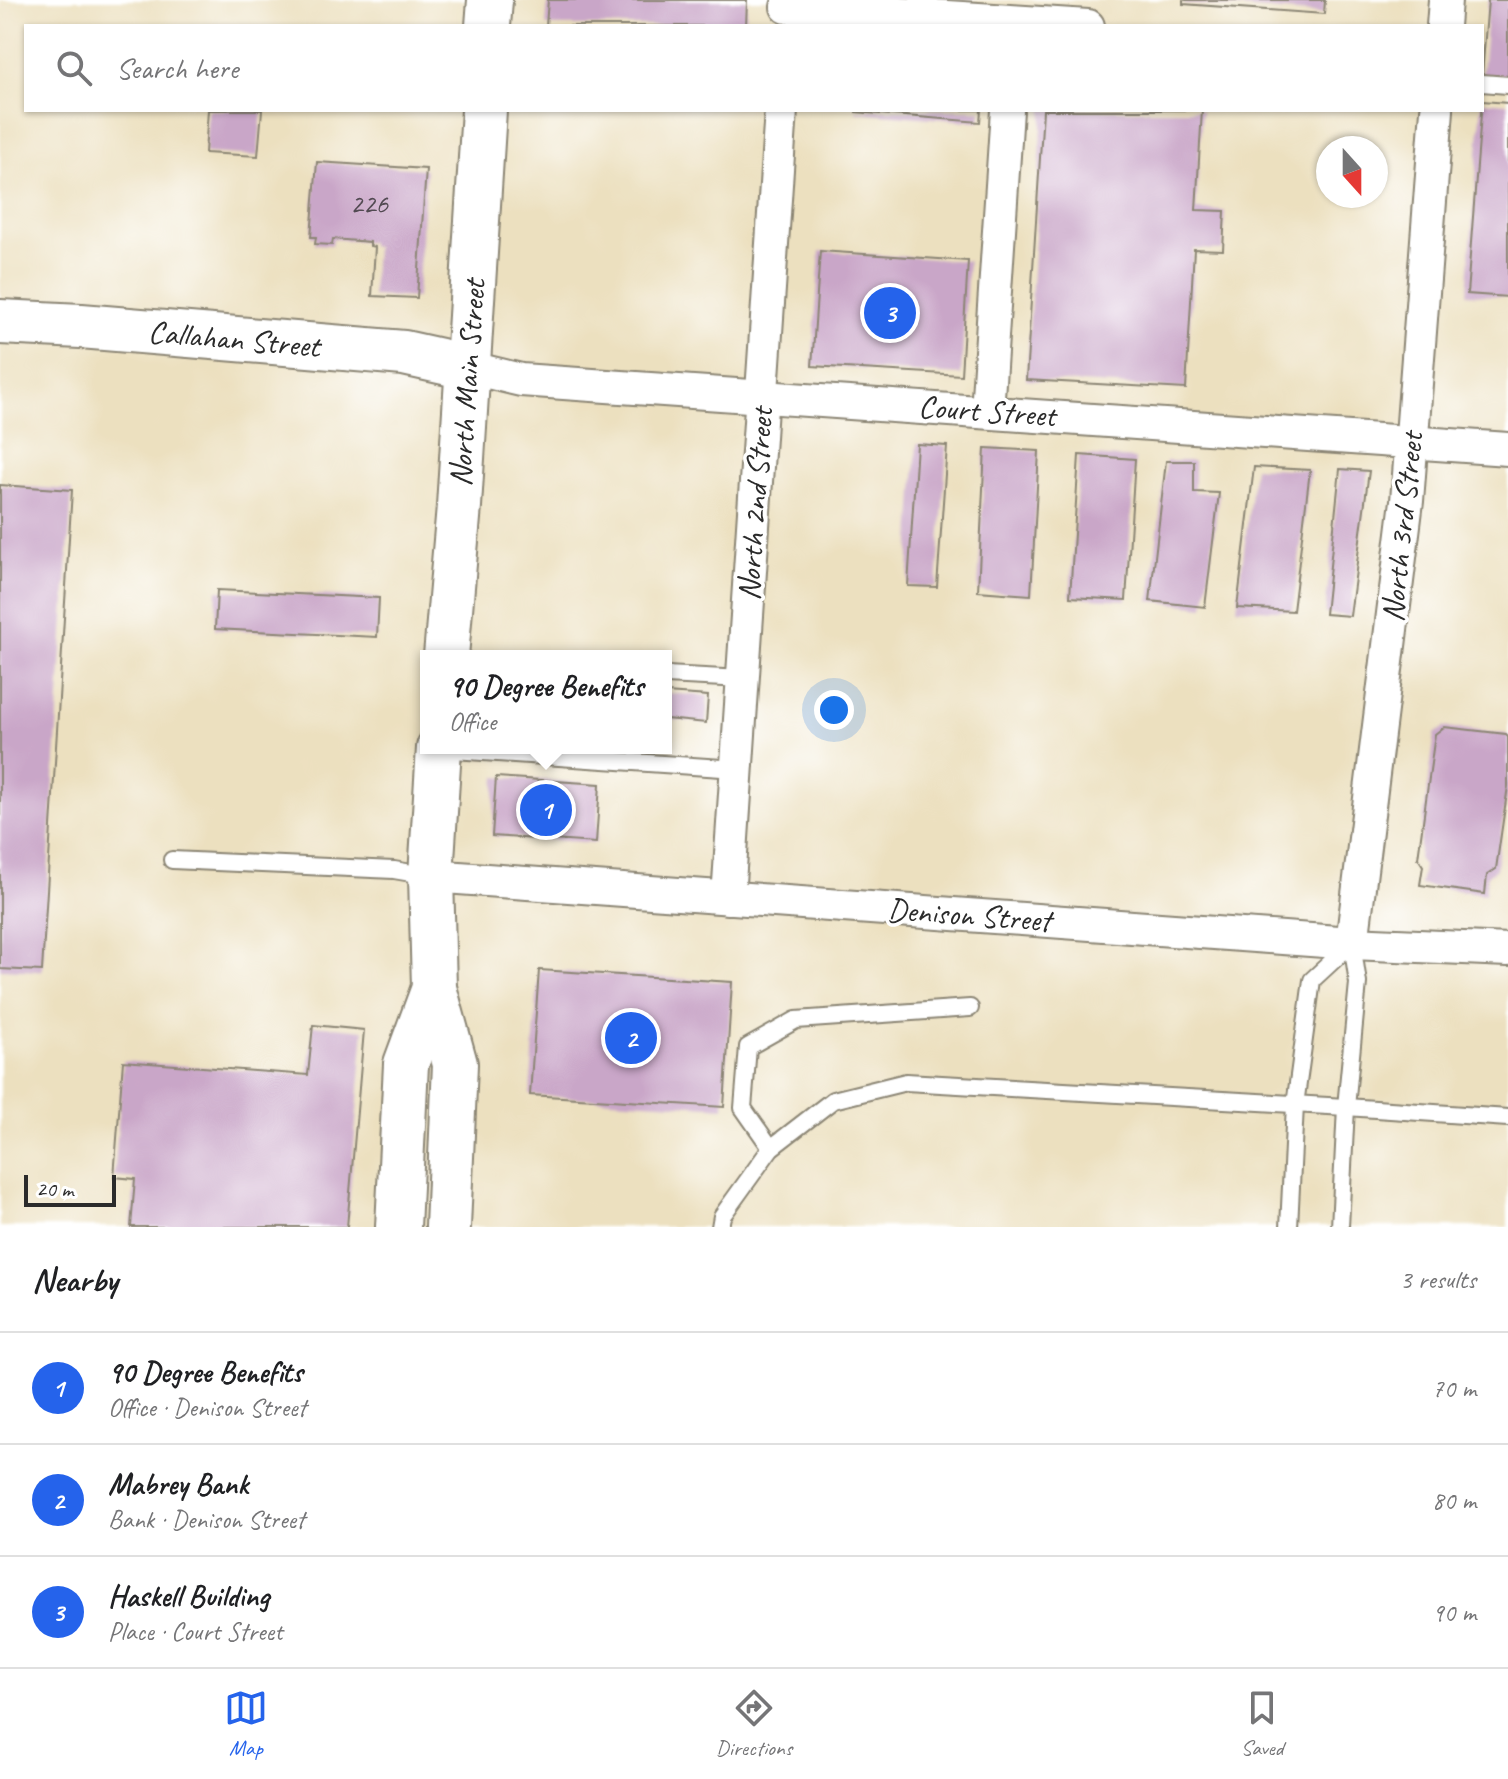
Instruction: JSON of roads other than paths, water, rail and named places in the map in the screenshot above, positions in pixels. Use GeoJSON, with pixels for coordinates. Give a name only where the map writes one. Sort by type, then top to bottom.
{"type":"FeatureCollection","features":[{"type":"Feature","properties":{"kind":"main road"},"geometry":{"type":"LineString","coordinates":[[488,24],[490,0]]}},
{"type":"Feature","properties":{"kind":"main road","name":"North Main Street"},"geometry":{"type":"LineString","coordinates":[[447,650],[461,478],[484,112]]}},
{"type":"Feature","properties":{"kind":"main road","name":"Callahan Street"},"geometry":{"type":"LineString","coordinates":[[0,322],[404,353],[467,367]]}},
{"type":"Feature","properties":{"kind":"main road"},"geometry":{"type":"LineString","coordinates":[[439,754],[431,876],[434,988],[455,1064],[448,1227]]}},
{"type":"Feature","properties":{"kind":"main road"},"geometry":{"type":"LineString","coordinates":[[398,1227],[406,1064],[434,988]]}},
{"type":"Feature","properties":{"kind":"street"},"geometry":{"type":"LineString","coordinates":[[1443,24],[1445,0]]}},
{"type":"Feature","properties":{"kind":"street"},"geometry":{"type":"LineString","coordinates":[[787,11],[1013,24]]}},
{"type":"Feature","properties":{"kind":"street","name":"North 2nd Street"},"geometry":{"type":"LineString","coordinates":[[728,898],[781,112]]}},
{"type":"Feature","properties":{"kind":"street"},"geometry":{"type":"LineString","coordinates":[[987,412],[1007,112]]}},
{"type":"Feature","properties":{"kind":"street","name":"North 3rd Street"},"geometry":{"type":"LineString","coordinates":[[1352,943],[1407,501],[1437,112]]}},
{"type":"Feature","properties":{"kind":"street","name":"Court Street"},"geometry":{"type":"LineString","coordinates":[[467,367],[521,380],[1508,449]]}},
{"type":"Feature","properties":{"kind":"street","name":"Denison Street"},"geometry":{"type":"LineString","coordinates":[[431,876],[1352,943],[1508,950]]}},
{"type":"Feature","properties":{"kind":"lane"},"geometry":{"type":"LineString","coordinates":[[1484,83],[1508,85]]}},
{"type":"Feature","properties":{"kind":"lane"},"geometry":{"type":"LineString","coordinates":[[672,675],[743,679]]}},
{"type":"Feature","properties":{"kind":"lane"},"geometry":{"type":"LineString","coordinates":[[524,754],[737,769]]}},
{"type":"Feature","properties":{"kind":"lane"},"geometry":{"type":"LineString","coordinates":[[172,860],[394,870],[431,876]]}},
{"type":"Feature","properties":{"kind":"lane"},"geometry":{"type":"LineString","coordinates":[[1289,1227],[1295,1105],[1312,980],[1352,943]]}},
{"type":"Feature","properties":{"kind":"lane"},"geometry":{"type":"LineString","coordinates":[[1340,1227],[1346,1107],[1358,983],[1352,943]]}},
{"type":"Feature","properties":{"kind":"lane"},"geometry":{"type":"LineString","coordinates":[[771,1148],[743,1108],[748,1047],[796,1020],[970,1008]]}},
{"type":"Feature","properties":{"kind":"lane"},"geometry":{"type":"LineString","coordinates":[[720,1227],[722,1216],[771,1148],[833,1100],[906,1082],[1508,1118]]}},
{"type":"Feature","properties":{"kind":"place","name":"Haskell Building"},"geometry":{"type":"Point","coordinates":[890,313]}},
{"type":"Feature","properties":{"kind":"place","name":"90 Degree Benefits"},"geometry":{"type":"Point","coordinates":[546,810]}},
{"type":"Feature","properties":{"kind":"place","name":"Mabrey Bank"},"geometry":{"type":"Point","coordinates":[631,1038]}}]}
